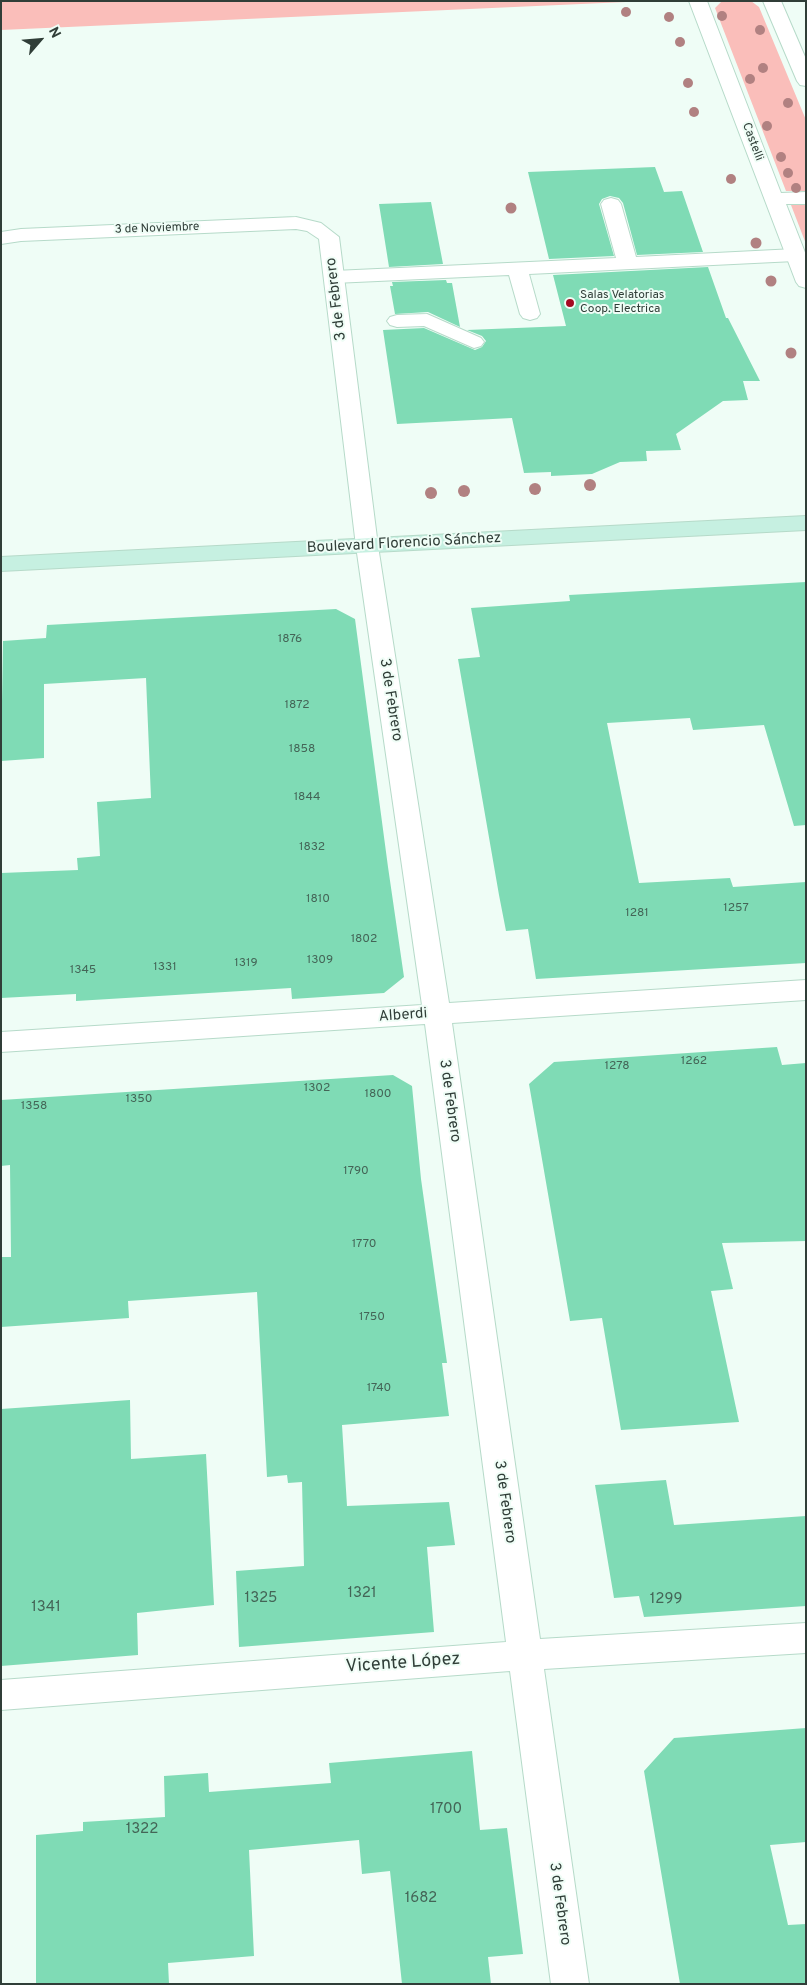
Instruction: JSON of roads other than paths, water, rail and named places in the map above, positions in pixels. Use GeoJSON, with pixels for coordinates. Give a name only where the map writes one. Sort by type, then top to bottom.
{"type":"FeatureCollection","features":[{"type":"Feature","properties":{"kind":"main road","name":"Boulevard Florencio Sánchez"},"geometry":{"type":"LineString","coordinates":[[1,564],[806,523]]}},
{"type":"Feature","properties":{"kind":"street","name":"Castelli"},"geometry":{"type":"LineString","coordinates":[[698,1],[806,282]]}},
{"type":"Feature","properties":{"kind":"street"},"geometry":{"type":"LineString","coordinates":[[772,1],[806,81]]}},
{"type":"Feature","properties":{"kind":"street"},"geometry":{"type":"LineString","coordinates":[[773,199],[806,198]]}},
{"type":"Feature","properties":{"kind":"street"},"geometry":{"type":"LineString","coordinates":[[611,204],[628,264]]}},
{"type":"Feature","properties":{"kind":"street","name":"3 de Noviembre"},"geometry":{"type":"LineString","coordinates":[[1,238],[31,235],[296,224],[314,227]]}},
{"type":"Feature","properties":{"kind":"street","name":"3 de Febrero"},"geometry":{"type":"LineString","coordinates":[[314,227],[329,238],[366,546],[437,1014],[570,1984]]}},
{"type":"Feature","properties":{"kind":"street"},"geometry":{"type":"LineString","coordinates":[[334,277],[795,255]]}},
{"type":"Feature","properties":{"kind":"street"},"geometry":{"type":"LineString","coordinates":[[518,269],[530,314]]}},
{"type":"Feature","properties":{"kind":"street"},"geometry":{"type":"LineString","coordinates":[[397,321],[426,320],[474,342]]}},
{"type":"Feature","properties":{"kind":"street","name":"Alberdi"},"geometry":{"type":"LineString","coordinates":[[1,1042],[806,990]]}},
{"type":"Feature","properties":{"kind":"street","name":"Vicente López"},"geometry":{"type":"LineString","coordinates":[[1,1695],[524,1655],[806,1638]]}},
{"type":"Feature","properties":{"kind":"place","name":"Salas Velatorias Coop. Electrica"},"geometry":{"type":"Point","coordinates":[570,303]}}]}
